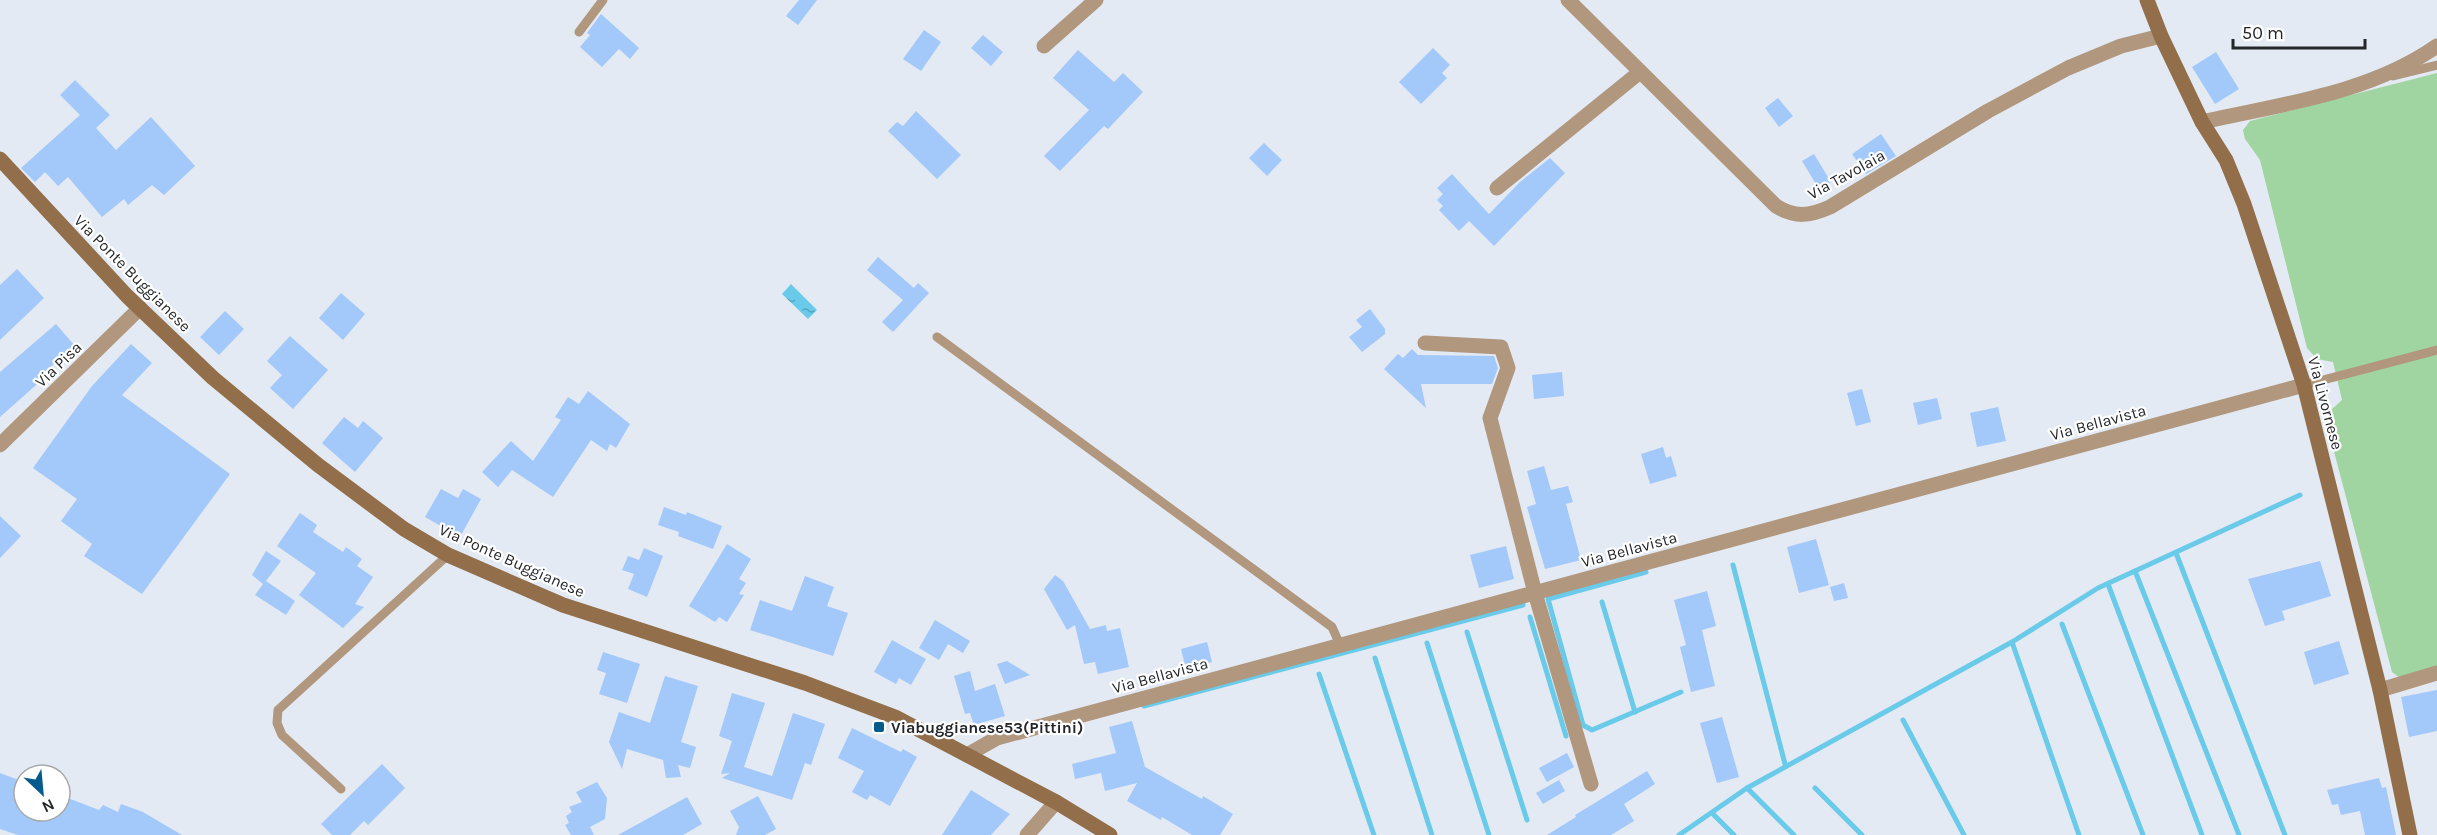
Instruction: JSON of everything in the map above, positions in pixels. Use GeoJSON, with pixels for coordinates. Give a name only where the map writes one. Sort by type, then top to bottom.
{"type":"FeatureCollection","features":[{"type":"Feature","properties":{"kind":"main road","name":"Via Livornese"},"geometry":{"type":"LineString","coordinates":[[2147,0],[2161,36],[2202,122],[2226,160],[2244,204],[2304,385],[2379,690],[2410,835]]}},
{"type":"Feature","properties":{"kind":"main road","name":"Via Ponte Buggianese"},"geometry":{"type":"LineString","coordinates":[[0,159],[140,308],[213,378],[318,465],[404,529],[448,555],[564,605],[805,683],[896,717],[1056,802],[1110,835]]}},
{"type":"Feature","properties":{"kind":"street"},"geometry":{"type":"LineString","coordinates":[[1044,46],[1096,0]]}},
{"type":"Feature","properties":{"kind":"street","name":"Via Tavolaia"},"geometry":{"type":"LineString","coordinates":[[1568,0],[1776,206],[1790,213],[1806,216],[1830,207],[1988,111],[2068,68],[2121,46],[2161,36]]}},
{"type":"Feature","properties":{"kind":"street"},"geometry":{"type":"LineString","coordinates":[[2202,122],[2350,88],[2405,66],[2437,46]]}},
{"type":"Feature","properties":{"kind":"street"},"geometry":{"type":"LineString","coordinates":[[1497,188],[1640,72]]}},
{"type":"Feature","properties":{"kind":"street","name":"Via Pisa"},"geometry":{"type":"LineString","coordinates":[[0,445],[140,308]]}},
{"type":"Feature","properties":{"kind":"street"},"geometry":{"type":"LineString","coordinates":[[1425,343],[1501,347],[1508,368],[1490,418],[1535,593],[1591,784]]}},
{"type":"Feature","properties":{"kind":"street","name":"Via Bellavista"},"geometry":{"type":"LineString","coordinates":[[967,755],[997,738],[2304,385]]}},
{"type":"Feature","properties":{"kind":"street"},"geometry":{"type":"LineString","coordinates":[[2379,690],[2437,673]]}},
{"type":"Feature","properties":{"kind":"street"},"geometry":{"type":"LineString","coordinates":[[1027,835],[1056,802]]}},
{"type":"Feature","properties":{"kind":"lane"},"geometry":{"type":"LineString","coordinates":[[579,32],[603,0]]}},
{"type":"Feature","properties":{"kind":"lane"},"geometry":{"type":"LineString","coordinates":[[2350,88],[2437,65]]}},
{"type":"Feature","properties":{"kind":"lane"},"geometry":{"type":"LineString","coordinates":[[937,337],[1332,627],[1340,645]]}},
{"type":"Feature","properties":{"kind":"lane"},"geometry":{"type":"LineString","coordinates":[[2304,385],[2437,350]]}},
{"type":"Feature","properties":{"kind":"lane"},"geometry":{"type":"LineString","coordinates":[[340,789],[282,735],[277,723],[278,710],[448,555]]}},
{"type":"Feature","properties":{"kind":"green space"},"geometry":{"type":"Polygon","coordinates":[[[2437,73],[2437,666],[2400,678],[2392,672],[2326,421],[2330,411],[2342,400],[2333,362],[2317,359],[2307,348],[2260,160],[2245,139],[2243,130],[2250,121],[2437,73]]]}},
{"type":"Feature","properties":{"kind":"water"},"geometry":{"type":"Polygon","coordinates":[[[791,284],[817,310],[808,319],[782,294],[791,284]]]}},
{"type":"Feature","properties":{"kind":"building"},"geometry":{"type":"Polygon","coordinates":[[[799,0],[817,0],[798,25],[786,16],[799,0]]]}},
{"type":"Feature","properties":{"kind":"building"},"geometry":{"type":"Polygon","coordinates":[[[601,14],[639,48],[630,59],[619,49],[602,67],[580,47],[590,35],[587,33],[601,14]]]}},
{"type":"Feature","properties":{"kind":"building"},"geometry":{"type":"Polygon","coordinates":[[[924,30],[941,42],[921,71],[903,59],[924,30]]]}},
{"type":"Feature","properties":{"kind":"building"},"geometry":{"type":"Polygon","coordinates":[[[983,35],[1003,52],[991,66],[971,48],[983,35]]]}},
{"type":"Feature","properties":{"kind":"building"},"geometry":{"type":"Polygon","coordinates":[[[1433,48],[1450,65],[1442,73],[1447,78],[1421,104],[1399,82],[1433,48]]]}},
{"type":"Feature","properties":{"kind":"building"},"geometry":{"type":"Polygon","coordinates":[[[1078,50],[1114,82],[1123,73],[1143,92],[1108,129],[1104,126],[1060,171],[1044,156],[1089,110],[1053,78],[1078,50]]]}},
{"type":"Feature","properties":{"kind":"building"},"geometry":{"type":"Polygon","coordinates":[[[2216,52],[2239,89],[2215,104],[2192,67],[2216,52]]]}},
{"type":"Feature","properties":{"kind":"building"},"geometry":{"type":"Polygon","coordinates":[[[75,80],[110,115],[96,128],[116,150],[151,117],[195,166],[164,195],[152,185],[128,205],[124,199],[102,217],[68,177],[58,186],[45,172],[35,182],[21,168],[80,115],[60,95],[75,80]]]}},
{"type":"Feature","properties":{"kind":"building"},"geometry":{"type":"Polygon","coordinates":[[[1778,98],[1793,116],[1779,127],[1765,108],[1778,98]]]}},
{"type":"Feature","properties":{"kind":"building"},"geometry":{"type":"Polygon","coordinates":[[[916,111],[961,155],[937,179],[888,131],[897,122],[903,126],[916,111]]]}},
{"type":"Feature","properties":{"kind":"building"},"geometry":{"type":"Polygon","coordinates":[[[1881,134],[1896,156],[1866,174],[1852,154],[1881,134]]]}},
{"type":"Feature","properties":{"kind":"building"},"geometry":{"type":"Polygon","coordinates":[[[1264,143],[1282,160],[1267,176],[1249,158],[1264,143]]]}},
{"type":"Feature","properties":{"kind":"building"},"geometry":{"type":"Polygon","coordinates":[[[1814,154],[1831,182],[1819,189],[1802,161],[1814,154]]]}},
{"type":"Feature","properties":{"kind":"building"},"geometry":{"type":"Polygon","coordinates":[[[1550,158],[1565,173],[1494,246],[1469,221],[1459,231],[1439,210],[1443,206],[1437,200],[1443,194],[1437,188],[1452,174],[1489,214],[1520,182],[1550,158]]]}},
{"type":"Feature","properties":{"kind":"building"},"geometry":{"type":"Polygon","coordinates":[[[878,257],[914,288],[918,283],[929,293],[893,332],[882,322],[903,300],[867,270],[878,257]]]}},
{"type":"Feature","properties":{"kind":"building"},"geometry":{"type":"Polygon","coordinates":[[[17,269],[44,298],[0,340],[0,285],[17,269]]]}},
{"type":"Feature","properties":{"kind":"building"},"geometry":{"type":"Polygon","coordinates":[[[341,293],[365,314],[343,340],[319,318],[341,293]]]}},
{"type":"Feature","properties":{"kind":"building"},"geometry":{"type":"Polygon","coordinates":[[[1370,309],[1385,329],[1385,334],[1362,352],[1349,337],[1362,327],[1356,320],[1370,309]]]}},
{"type":"Feature","properties":{"kind":"building"},"geometry":{"type":"Polygon","coordinates":[[[225,311],[244,329],[219,355],[200,337],[225,311]]]}},
{"type":"Feature","properties":{"kind":"building"},"geometry":{"type":"Polygon","coordinates":[[[56,324],[75,346],[41,375],[44,378],[0,417],[0,372],[56,324]]]}},
{"type":"Feature","properties":{"kind":"building"},"geometry":{"type":"Polygon","coordinates":[[[290,336],[328,370],[293,409],[270,388],[282,375],[267,361],[290,336]]]}},
{"type":"Feature","properties":{"kind":"building"},"geometry":{"type":"Polygon","coordinates":[[[131,344],[152,363],[122,395],[230,474],[142,594],[84,556],[92,544],[61,521],[77,499],[33,468],[92,386],[131,344]]]}},
{"type":"Feature","properties":{"kind":"building"},"geometry":{"type":"Polygon","coordinates":[[[1412,349],[1418,355],[1494,356],[1498,368],[1492,384],[1421,384],[1426,408],[1384,369],[1398,354],[1403,358],[1412,349]]]}},
{"type":"Feature","properties":{"kind":"building"},"geometry":{"type":"Polygon","coordinates":[[[1562,372],[1564,396],[1534,399],[1532,375],[1562,372]]]}},
{"type":"Feature","properties":{"kind":"building"},"geometry":{"type":"Polygon","coordinates":[[[1862,389],[1871,422],[1856,426],[1847,393],[1862,389]]]}},
{"type":"Feature","properties":{"kind":"building"},"geometry":{"type":"Polygon","coordinates":[[[588,391],[630,424],[616,448],[610,444],[607,451],[591,440],[553,497],[512,470],[498,487],[482,472],[511,441],[533,461],[561,420],[555,417],[568,397],[579,404],[588,391]]]}},
{"type":"Feature","properties":{"kind":"building"},"geometry":{"type":"Polygon","coordinates":[[[1937,398],[1942,419],[1918,425],[1913,403],[1937,398]]]}},
{"type":"Feature","properties":{"kind":"building"},"geometry":{"type":"Polygon","coordinates":[[[1998,407],[2006,441],[1977,447],[1970,413],[1998,407]]]}},
{"type":"Feature","properties":{"kind":"building"},"geometry":{"type":"Polygon","coordinates":[[[344,417],[358,428],[363,421],[383,438],[355,472],[322,443],[344,417]]]}},
{"type":"Feature","properties":{"kind":"building"},"geometry":{"type":"Polygon","coordinates":[[[1663,447],[1666,458],[1671,456],[1677,476],[1650,484],[1641,454],[1663,447]]]}},
{"type":"Feature","properties":{"kind":"building"},"geometry":{"type":"Polygon","coordinates":[[[1544,466],[1551,490],[1568,486],[1573,502],[1566,504],[1581,560],[1545,569],[1527,507],[1536,504],[1527,471],[1544,466]]]}},
{"type":"Feature","properties":{"kind":"building"},"geometry":{"type":"Polygon","coordinates":[[[441,489],[458,498],[463,489],[481,499],[460,537],[425,517],[441,489]]]}},
{"type":"Feature","properties":{"kind":"building"},"geometry":{"type":"Polygon","coordinates":[[[664,507],[686,515],[687,512],[722,526],[713,549],[678,536],[679,532],[658,525],[664,507]]]}},
{"type":"Feature","properties":{"kind":"building"},"geometry":{"type":"Polygon","coordinates":[[[300,513],[317,525],[313,532],[343,552],[346,547],[362,559],[357,566],[373,577],[355,604],[364,607],[343,628],[299,595],[316,573],[277,546],[300,513]]]}},
{"type":"Feature","properties":{"kind":"building"},"geometry":{"type":"Polygon","coordinates":[[[0,516],[21,536],[0,558],[0,516]]]}},
{"type":"Feature","properties":{"kind":"building"},"geometry":{"type":"Polygon","coordinates":[[[1816,539],[1829,585],[1799,593],[1787,547],[1816,539]]]}},
{"type":"Feature","properties":{"kind":"building"},"geometry":{"type":"Polygon","coordinates":[[[727,544],[751,559],[739,579],[746,583],[739,594],[744,595],[727,622],[719,617],[715,622],[689,606],[727,544]]]}},
{"type":"Feature","properties":{"kind":"building"},"geometry":{"type":"Polygon","coordinates":[[[1506,546],[1514,579],[1479,588],[1470,555],[1506,546]]]}},
{"type":"Feature","properties":{"kind":"building"},"geometry":{"type":"Polygon","coordinates":[[[644,548],[663,556],[647,597],[628,589],[634,574],[622,570],[628,556],[639,560],[644,548]]]}},
{"type":"Feature","properties":{"kind":"building"},"geometry":{"type":"Polygon","coordinates":[[[266,551],[281,561],[266,581],[295,601],[286,615],[255,595],[263,584],[252,575],[266,551]]]}},
{"type":"Feature","properties":{"kind":"building"},"geometry":{"type":"Polygon","coordinates":[[[2320,561],[2331,596],[2282,611],[2285,620],[2265,626],[2248,579],[2320,561]]]}},
{"type":"Feature","properties":{"kind":"building"},"geometry":{"type":"Polygon","coordinates":[[[1055,575],[1063,581],[1090,629],[1106,625],[1107,631],[1120,628],[1129,667],[1098,674],[1095,662],[1084,664],[1075,625],[1067,630],[1044,589],[1055,575]]]}},
{"type":"Feature","properties":{"kind":"building"},"geometry":{"type":"Polygon","coordinates":[[[805,576],[834,587],[827,606],[848,613],[833,656],[750,630],[760,600],[792,611],[805,576]]]}},
{"type":"Feature","properties":{"kind":"building"},"geometry":{"type":"Polygon","coordinates":[[[1844,583],[1848,598],[1834,601],[1830,587],[1844,583]]]}},
{"type":"Feature","properties":{"kind":"building"},"geometry":{"type":"Polygon","coordinates":[[[1707,591],[1716,626],[1702,630],[1715,686],[1691,692],[1680,647],[1686,645],[1674,600],[1707,591]]]}},
{"type":"Feature","properties":{"kind":"building"},"geometry":{"type":"Polygon","coordinates":[[[935,620],[970,641],[963,653],[948,644],[939,660],[919,648],[935,620]]]}},
{"type":"Feature","properties":{"kind":"building"},"geometry":{"type":"Polygon","coordinates":[[[892,640],[926,659],[911,685],[899,678],[896,684],[874,672],[892,640]]]}},
{"type":"Feature","properties":{"kind":"building"},"geometry":{"type":"Polygon","coordinates":[[[2339,641],[2349,674],[2314,685],[2304,652],[2339,641]]]}},
{"type":"Feature","properties":{"kind":"building"},"geometry":{"type":"Polygon","coordinates":[[[1207,642],[1212,662],[1186,669],[1181,649],[1207,642]]]}},
{"type":"Feature","properties":{"kind":"building"},"geometry":{"type":"Polygon","coordinates":[[[603,652],[640,664],[627,703],[599,694],[606,673],[597,670],[603,652]]]}},
{"type":"Feature","properties":{"kind":"building"},"geometry":{"type":"Polygon","coordinates":[[[1007,661],[1030,675],[1005,684],[997,664],[1007,661]]]}},
{"type":"Feature","properties":{"kind":"building"},"geometry":{"type":"Polygon","coordinates":[[[970,671],[975,691],[995,684],[1005,716],[974,725],[970,713],[965,714],[954,676],[970,671]]]}},
{"type":"Feature","properties":{"kind":"building"},"geometry":{"type":"Polygon","coordinates":[[[665,676],[698,686],[681,742],[696,747],[690,768],[678,765],[681,777],[666,778],[663,760],[627,749],[622,769],[609,742],[619,712],[650,723],[665,676]]]}},
{"type":"Feature","properties":{"kind":"building"},"geometry":{"type":"Polygon","coordinates":[[[2437,690],[2437,731],[2409,737],[2401,697],[2437,690]]]}},
{"type":"Feature","properties":{"kind":"building"},"geometry":{"type":"Polygon","coordinates":[[[732,693],[765,703],[744,767],[772,776],[793,713],[825,724],[811,765],[805,763],[792,800],[722,778],[730,773],[721,774],[732,741],[719,736],[732,693]]]}},
{"type":"Feature","properties":{"kind":"building"},"geometry":{"type":"Polygon","coordinates":[[[1722,717],[1739,777],[1717,783],[1700,723],[1722,717]]]}},
{"type":"Feature","properties":{"kind":"building"},"geometry":{"type":"Polygon","coordinates":[[[1132,721],[1145,767],[1233,814],[1220,835],[1192,835],[1162,817],[1161,820],[1127,801],[1137,783],[1105,791],[1101,773],[1075,779],[1072,764],[1116,753],[1109,727],[1132,721]]]}},
{"type":"Feature","properties":{"kind":"building"},"geometry":{"type":"Polygon","coordinates":[[[852,728],[901,752],[903,749],[917,757],[890,806],[870,795],[867,800],[852,792],[864,771],[838,758],[852,728]]]}},
{"type":"Feature","properties":{"kind":"building"},"geometry":{"type":"Polygon","coordinates":[[[1567,753],[1574,767],[1547,782],[1539,768],[1567,753]]]}},
{"type":"Feature","properties":{"kind":"building"},"geometry":{"type":"Polygon","coordinates":[[[382,764],[405,788],[368,825],[364,821],[350,835],[332,835],[321,824],[382,764]]]}},
{"type":"Feature","properties":{"kind":"building"},"geometry":{"type":"Polygon","coordinates":[[[1647,771],[1655,784],[1624,804],[1634,821],[1611,835],[1547,835],[1576,817],[1575,815],[1647,771]]]}},
{"type":"Feature","properties":{"kind":"building"},"geometry":{"type":"Polygon","coordinates":[[[0,773],[12,778],[12,823],[72,823],[72,800],[99,810],[103,805],[118,812],[121,804],[143,812],[182,835],[18,835],[0,829],[0,773]]]}},
{"type":"Feature","properties":{"kind":"building"},"geometry":{"type":"Polygon","coordinates":[[[2379,778],[2382,788],[2386,787],[2396,835],[2365,835],[2360,811],[2341,815],[2338,804],[2332,805],[2327,790],[2379,778]]]}},
{"type":"Feature","properties":{"kind":"building"},"geometry":{"type":"Polygon","coordinates":[[[1559,780],[1565,791],[1543,804],[1536,793],[1559,780]]]}},
{"type":"Feature","properties":{"kind":"building"},"geometry":{"type":"Polygon","coordinates":[[[597,782],[607,798],[605,819],[590,827],[594,835],[571,835],[565,825],[569,823],[566,816],[572,812],[569,807],[582,802],[576,792],[597,782]]]}},
{"type":"Feature","properties":{"kind":"building"},"geometry":{"type":"Polygon","coordinates":[[[971,790],[1010,814],[991,835],[942,835],[971,790]]]}},
{"type":"Feature","properties":{"kind":"building"},"geometry":{"type":"Polygon","coordinates":[[[758,796],[776,829],[765,835],[736,835],[739,827],[730,811],[758,796]]]}},
{"type":"Feature","properties":{"kind":"building"},"geometry":{"type":"Polygon","coordinates":[[[687,797],[702,824],[683,835],[618,835],[687,797]]]}},
{"type":"Feature","properties":{"kind":"waterway"},"geometry":{"type":"LineString","coordinates":[[1679,835],[1747,788],[2012,642],[2098,588],[2300,495]]}},
{"type":"Feature","properties":{"kind":"waterway"},"geometry":{"type":"LineString","coordinates":[[2176,553],[2285,835]]}},
{"type":"Feature","properties":{"kind":"waterway"},"geometry":{"type":"LineString","coordinates":[[1733,565],[1785,764]]}},
{"type":"Feature","properties":{"kind":"waterway"},"geometry":{"type":"LineString","coordinates":[[2135,571],[2239,835]]}},
{"type":"Feature","properties":{"kind":"waterway"},"geometry":{"type":"LineString","coordinates":[[1646,572],[1548,599],[1583,725],[1592,730],[1681,692]]}},
{"type":"Feature","properties":{"kind":"waterway"},"geometry":{"type":"LineString","coordinates":[[2108,584],[2202,835]]}},
{"type":"Feature","properties":{"kind":"waterway"},"geometry":{"type":"LineString","coordinates":[[1602,602],[1635,712]]}},
{"type":"Feature","properties":{"kind":"waterway"},"geometry":{"type":"LineString","coordinates":[[1144,706],[1523,605]]}},
{"type":"Feature","properties":{"kind":"waterway"},"geometry":{"type":"LineString","coordinates":[[1530,617],[1566,736]]}},
{"type":"Feature","properties":{"kind":"waterway"},"geometry":{"type":"LineString","coordinates":[[2062,624],[2143,835]]}},
{"type":"Feature","properties":{"kind":"waterway"},"geometry":{"type":"LineString","coordinates":[[1467,632],[1527,820]]}},
{"type":"Feature","properties":{"kind":"waterway"},"geometry":{"type":"LineString","coordinates":[[2012,642],[2079,835]]}},
{"type":"Feature","properties":{"kind":"waterway"},"geometry":{"type":"LineString","coordinates":[[1427,643],[1489,835]]}},
{"type":"Feature","properties":{"kind":"waterway"},"geometry":{"type":"LineString","coordinates":[[1375,658],[1432,835]]}},
{"type":"Feature","properties":{"kind":"waterway"},"geometry":{"type":"LineString","coordinates":[[1319,674],[1374,835]]}},
{"type":"Feature","properties":{"kind":"waterway"},"geometry":{"type":"LineString","coordinates":[[1903,720],[1964,835]]}},
{"type":"Feature","properties":{"kind":"waterway"},"geometry":{"type":"LineString","coordinates":[[1747,788],[1794,835]]}},
{"type":"Feature","properties":{"kind":"waterway"},"geometry":{"type":"LineString","coordinates":[[1815,788],[1862,835]]}},
{"type":"Feature","properties":{"kind":"waterway"},"geometry":{"type":"LineString","coordinates":[[1712,813],[1734,835]]}},
{"type":"Feature","properties":{"kind":"place","name":"Viabuggianese53(Pittini)"},"geometry":{"type":"Point","coordinates":[879,727]}}]}
